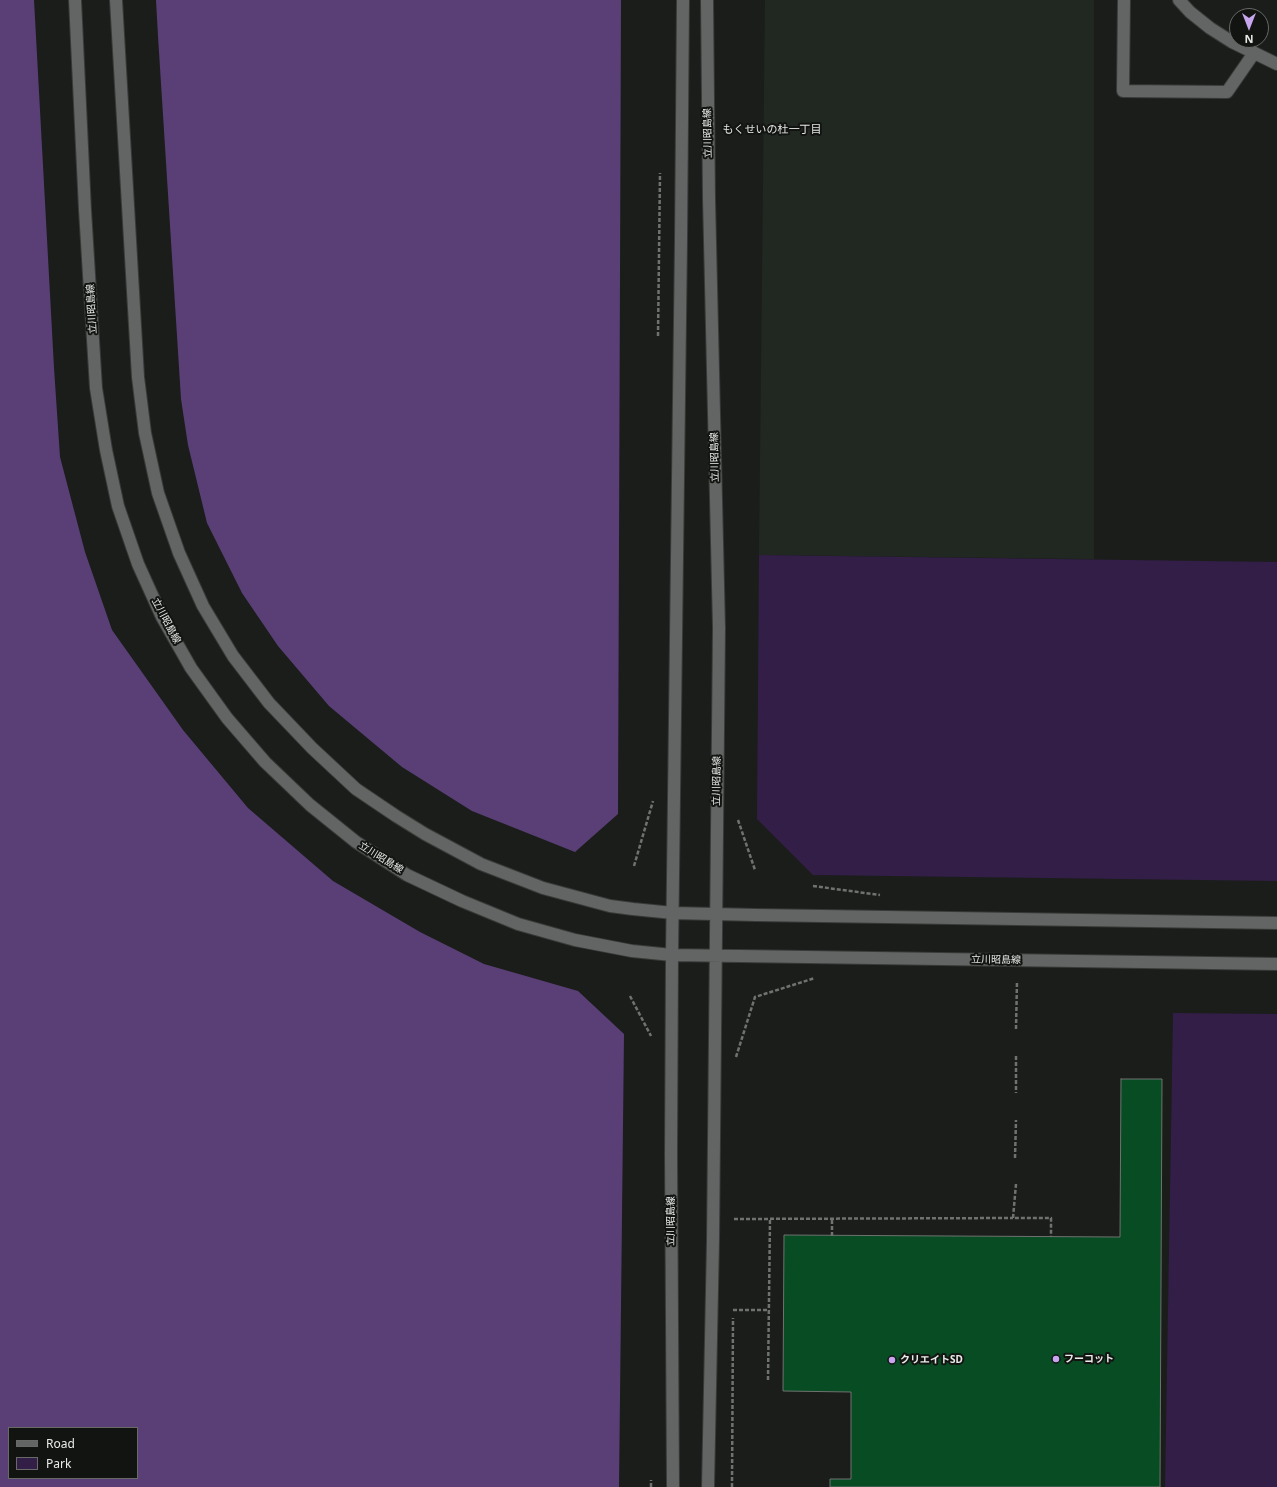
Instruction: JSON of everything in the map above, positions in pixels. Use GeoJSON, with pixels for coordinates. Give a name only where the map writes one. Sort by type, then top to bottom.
{"type":"FeatureCollection","features":[{"type":"Feature","properties":{"kind":"main road","name":"立川昭島線"},"geometry":{"type":"LineString","coordinates":[[75,0],[96,388],[106,450],[118,506],[138,564],[162,617],[191,668],[227,718],[265,762],[310,805],[356,842],[407,875],[462,901],[518,924],[574,940],[611,948],[672,955],[1277,964]]}},
{"type":"Feature","properties":{"kind":"main road"},"geometry":{"type":"LineString","coordinates":[[116,0],[138,377],[145,433],[158,493],[179,553],[203,606],[233,656],[269,703],[356,789],[425,834],[481,864],[543,888],[610,906],[673,913],[1277,923]]}},
{"type":"Feature","properties":{"kind":"main road","name":"立川昭島線"},"geometry":{"type":"LineString","coordinates":[[673,1487],[671,1154],[672,955],[681,240],[682,0]]}},
{"type":"Feature","properties":{"kind":"main road","name":"立川昭島線"},"geometry":{"type":"LineString","coordinates":[[707,0],[709,199],[719,628],[713,1240],[708,1487]]}},
{"type":"Feature","properties":{"kind":"main road"},"geometry":{"type":"LineString","coordinates":[[1124,0],[1123,91],[1227,92],[1254,53]]}},
{"type":"Feature","properties":{"kind":"main road"},"geometry":{"type":"LineString","coordinates":[[1179,0],[1190,12],[1210,28],[1232,42],[1277,64]]}},
{"type":"Feature","properties":{"kind":"path"},"geometry":{"type":"LineString","coordinates":[[658,341],[660,167]]}},
{"type":"Feature","properties":{"kind":"path"},"geometry":{"type":"LineString","coordinates":[[634,866],[653,802],[653,794]]}},
{"type":"Feature","properties":{"kind":"path"},"geometry":{"type":"LineString","coordinates":[[735,1059],[755,997],[816,978]]}},
{"type":"Feature","properties":{"kind":"path"},"geometry":{"type":"LineString","coordinates":[[1016,1029],[1016,981],[1024,981]]}},
{"type":"Feature","properties":{"kind":"path"},"geometry":{"type":"LineString","coordinates":[[630,996],[651,1037]]}},
{"type":"Feature","properties":{"kind":"path"},"geometry":{"type":"LineString","coordinates":[[1016,1056],[1016,1093]]}},
{"type":"Feature","properties":{"kind":"path"},"geometry":{"type":"LineString","coordinates":[[1015,1158],[1016,1120]]}},
{"type":"Feature","properties":{"kind":"path"},"geometry":{"type":"LineString","coordinates":[[1013,1218],[1016,1184]]}},
{"type":"Feature","properties":{"kind":"path"},"geometry":{"type":"LineString","coordinates":[[734,1212],[734,1226]]}},
{"type":"Feature","properties":{"kind":"path"},"geometry":{"type":"LineString","coordinates":[[734,1219],[1051,1218],[1050,1237]]}},
{"type":"Feature","properties":{"kind":"path"},"geometry":{"type":"LineString","coordinates":[[768,1380],[770,1219]]}},
{"type":"Feature","properties":{"kind":"path"},"geometry":{"type":"LineString","coordinates":[[832,1219],[832,1236]]}},
{"type":"Feature","properties":{"kind":"path"},"geometry":{"type":"LineString","coordinates":[[732,1487],[734,1302]]}},
{"type":"Feature","properties":{"kind":"path"},"geometry":{"type":"LineString","coordinates":[[734,1310],[769,1310]]}},
{"type":"Feature","properties":{"kind":"shaded area"},"geometry":{"type":"Polygon","coordinates":[[[0,0],[34,0],[60,457],[85,552],[112,630],[183,730],[248,808],[333,881],[420,932],[484,964],[578,991],[624,1034],[619,1487],[0,1487],[0,0]]]}},
{"type":"Feature","properties":{"kind":"shaded area"},"geometry":{"type":"Polygon","coordinates":[[[156,0],[621,0],[618,814],[575,852],[472,811],[402,767],[329,706],[278,646],[242,593],[207,523],[188,445],[181,399],[156,0]]]}},
{"type":"Feature","properties":{"kind":"shaded area"},"geometry":{"type":"Polygon","coordinates":[[[765,0],[1094,0],[1094,559],[759,555],[765,0]]]}},
{"type":"Feature","properties":{"kind":"green space"},"geometry":{"type":"Polygon","coordinates":[[[759,555],[1277,562],[1277,881],[813,875],[757,819],[759,555]]]}},
{"type":"Feature","properties":{"kind":"green space"},"geometry":{"type":"Polygon","coordinates":[[[1173,1013],[1277,1014],[1277,1487],[1165,1487],[1173,1013]]]}},
{"type":"Feature","properties":{"kind":"building"},"geometry":{"type":"Polygon","coordinates":[[[1121,1079],[1162,1079],[1160,1487],[830,1487],[830,1479],[851,1479],[851,1392],[783,1391],[784,1235],[1120,1237],[1121,1079]]]}},
{"type":"Feature","properties":{"kind":"place","name":"フーコット"},"geometry":{"type":"Point","coordinates":[1056,1359]}},
{"type":"Feature","properties":{"kind":"place","name":"クリエイトSD"},"geometry":{"type":"Point","coordinates":[892,1360]}},
{"type":"Feature","properties":{"kind":"district","name":"もくせいの杜一丁目"},"geometry":{"type":"Point","coordinates":[772,130]}}]}
